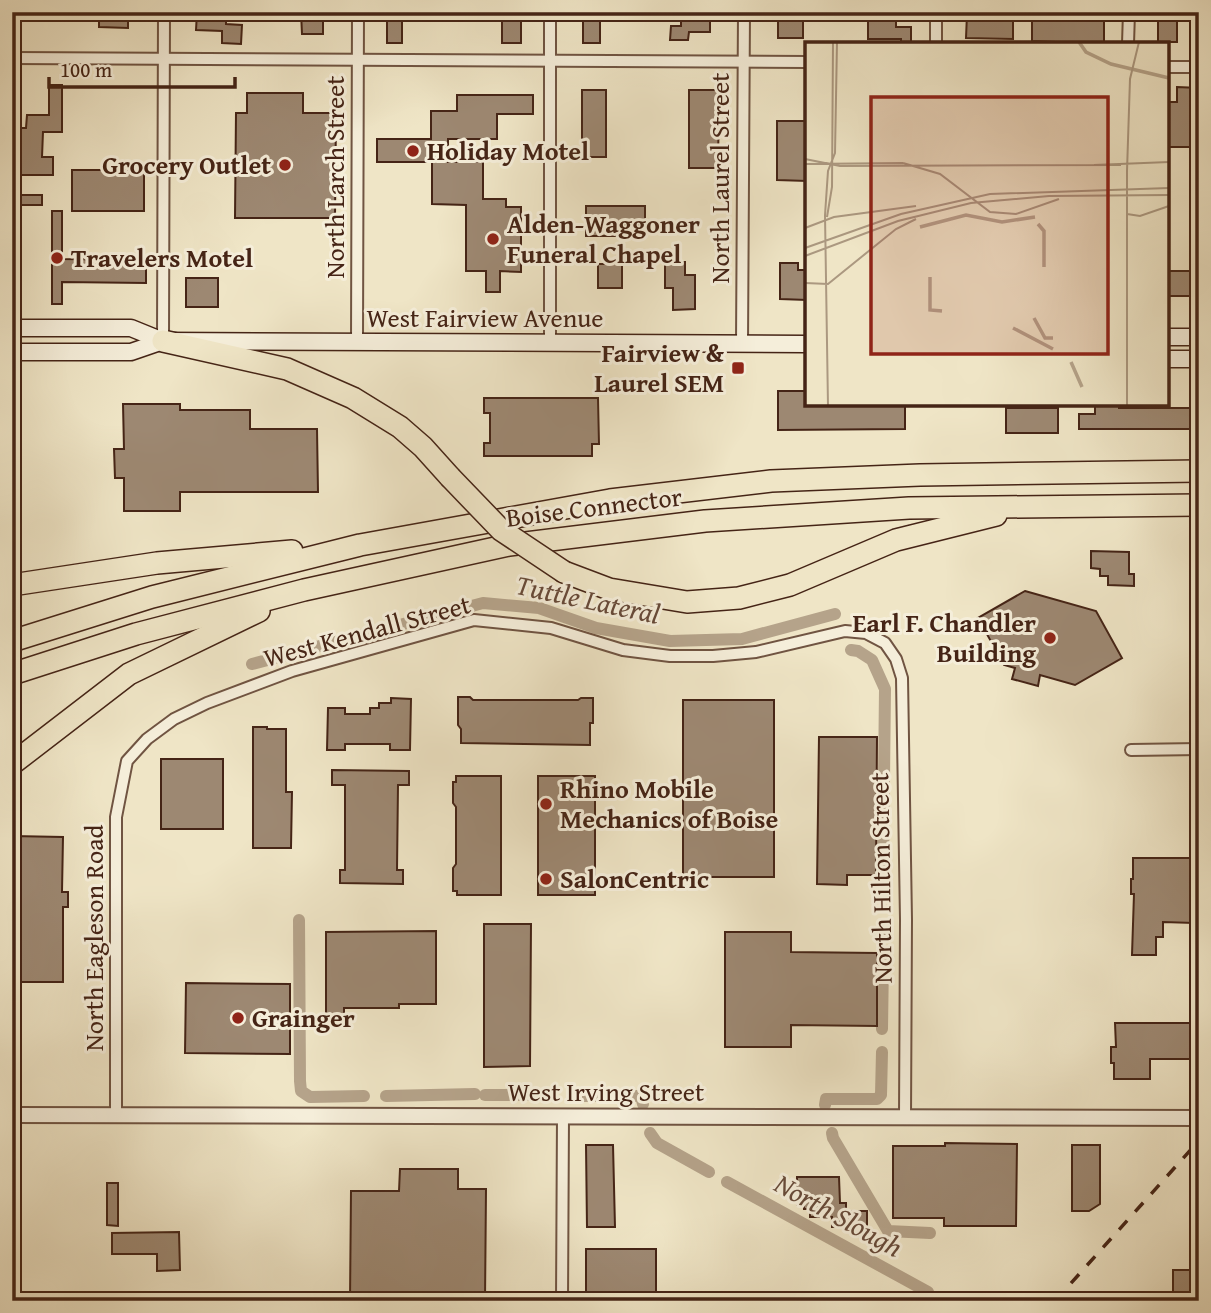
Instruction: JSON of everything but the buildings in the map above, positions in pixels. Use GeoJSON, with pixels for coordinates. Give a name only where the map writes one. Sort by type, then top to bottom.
{"type":"FeatureCollection","features":[{"type":"Feature","properties":{"kind":"highway"},"geometry":{"type":"LineString","coordinates":[[163,341],[286,369],[353,398],[400,427],[423,447],[501,530],[564,572],[608,589],[687,602],[739,598],[790,585],[896,540],[1033,506]]}},
{"type":"Feature","properties":{"kind":"highway","name":"Boise Connector"},"geometry":{"type":"LineString","coordinates":[[12,641],[152,597],[360,545],[610,500],[771,481],[920,475],[1199,471]]}},
{"type":"Feature","properties":{"kind":"highway","name":"Boise Connector"},"geometry":{"type":"LineString","coordinates":[[12,674],[136,634],[304,590],[509,545],[705,521],[909,508],[1199,505]]}},
{"type":"Feature","properties":{"kind":"highway"},"geometry":{"type":"LineString","coordinates":[[12,584],[157,563],[360,545]]}},
{"type":"Feature","properties":{"kind":"highway"},"geometry":{"type":"LineString","coordinates":[[12,764],[129,674],[304,590]]}},
{"type":"Feature","properties":{"kind":"main road","name":"West Fairview Avenue"},"geometry":{"type":"LineString","coordinates":[[12,328],[131,328],[163,341]]}},
{"type":"Feature","properties":{"kind":"main road"},"geometry":{"type":"LineString","coordinates":[[1169,337],[1199,337]]}},
{"type":"Feature","properties":{"kind":"main road","name":"West Fairview Avenue"},"geometry":{"type":"LineString","coordinates":[[12,352],[131,352],[163,341],[805,344]]}},
{"type":"Feature","properties":{"kind":"main road"},"geometry":{"type":"LineString","coordinates":[[1169,359],[1199,359]]}},
{"type":"Feature","properties":{"kind":"street"},"geometry":{"type":"LineString","coordinates":[[163,341],[164,12]]}},
{"type":"Feature","properties":{"kind":"street","name":"North Larch Street"},"geometry":{"type":"LineString","coordinates":[[357,342],[358,12]]}},
{"type":"Feature","properties":{"kind":"street"},"geometry":{"type":"LineString","coordinates":[[550,12],[550,343]]}},
{"type":"Feature","properties":{"kind":"street","name":"North Laurel Street"},"geometry":{"type":"LineString","coordinates":[[742,344],[744,12]]}},
{"type":"Feature","properties":{"kind":"street"},"geometry":{"type":"LineString","coordinates":[[936,12],[936,42]]}},
{"type":"Feature","properties":{"kind":"street"},"geometry":{"type":"LineString","coordinates":[[1128,42],[1129,12]]}},
{"type":"Feature","properties":{"kind":"street"},"geometry":{"type":"LineString","coordinates":[[12,58],[805,62]]}},
{"type":"Feature","properties":{"kind":"street"},"geometry":{"type":"LineString","coordinates":[[1169,67],[1199,67]]}},
{"type":"Feature","properties":{"kind":"street","name":"West Kendall Street"},"geometry":{"type":"LineString","coordinates":[[127,761],[147,738],[174,719],[206,703],[292,671],[474,620],[551,628],[623,650],[670,656],[756,652],[845,631],[866,633],[885,643]]}},
{"type":"Feature","properties":{"kind":"street","name":"North Hilton Street"},"geometry":{"type":"LineString","coordinates":[[885,643],[896,659],[902,678],[906,920],[905,1117]]}},
{"type":"Feature","properties":{"kind":"street"},"geometry":{"type":"LineString","coordinates":[[1131,750],[1199,749]]}},
{"type":"Feature","properties":{"kind":"street","name":"North Eagleson Road"},"geometry":{"type":"LineString","coordinates":[[116,1115],[117,817],[127,761]]}},
{"type":"Feature","properties":{"kind":"street","name":"West Irving Street"},"geometry":{"type":"LineString","coordinates":[[12,1115],[1199,1118]]}},
{"type":"Feature","properties":{"kind":"street"},"geometry":{"type":"LineString","coordinates":[[562,1301],[563,1116]]}},
{"type":"Feature","properties":{"kind":"waterway","name":"Tuttle Lateral"},"geometry":{"type":"LineString","coordinates":[[252,664],[483,603],[539,608],[596,628],[670,641],[742,639],[835,614]]}},
{"type":"Feature","properties":{"kind":"waterway","name":"Tuttle Lateral"},"geometry":{"type":"LineString","coordinates":[[851,650],[858,651],[872,660],[885,689],[883,871]]}},
{"type":"Feature","properties":{"kind":"waterway","name":"North Slough"},"geometry":{"type":"LineString","coordinates":[[299,920],[301,1091],[310,1097],[364,1096]]}},
{"type":"Feature","properties":{"kind":"waterway","name":"Tuttle Lateral"},"geometry":{"type":"LineString","coordinates":[[883,928],[883,937]]}},
{"type":"Feature","properties":{"kind":"waterway","name":"Tuttle Lateral"},"geometry":{"type":"LineString","coordinates":[[882,1029],[883,960]]}},
{"type":"Feature","properties":{"kind":"waterway","name":"Tuttle Lateral"},"geometry":{"type":"LineString","coordinates":[[825,1105],[826,1099],[877,1099],[881,1095],[882,1052]]}},
{"type":"Feature","properties":{"kind":"waterway","name":"North Slough"},"geometry":{"type":"LineString","coordinates":[[386,1096],[475,1094]]}},
{"type":"Feature","properties":{"kind":"waterway","name":"North Slough"},"geometry":{"type":"LineString","coordinates":[[485,1095],[537,1095]]}},
{"type":"Feature","properties":{"kind":"waterway","name":"North Slough"},"geometry":{"type":"LineString","coordinates":[[573,1096],[641,1096],[643,1104]]}},
{"type":"Feature","properties":{"kind":"waterway","name":"North Slough"},"geometry":{"type":"LineString","coordinates":[[650,1133],[657,1143],[709,1172]]}},
{"type":"Feature","properties":{"kind":"waterway","name":"Tuttle Lateral"},"geometry":{"type":"LineString","coordinates":[[832,1133],[888,1231],[930,1233]]}},
{"type":"Feature","properties":{"kind":"waterway","name":"North Slough"},"geometry":{"type":"LineString","coordinates":[[727,1182],[928,1292]]}},
{"type":"Feature","properties":{"kind":"railway"},"geometry":{"type":"LineString","coordinates":[[1055,1301],[1195,1145]]}},
{"type":"Feature","properties":{"kind":"place","name":"Holiday Motel"},"geometry":{"type":"Point","coordinates":[413,151]}},
{"type":"Feature","properties":{"kind":"place","name":"Grocery Outlet"},"geometry":{"type":"Point","coordinates":[285,165]}},
{"type":"Feature","properties":{"kind":"place","name":"Alden-Waggoner Funeral Chapel"},"geometry":{"type":"Point","coordinates":[493,239]}},
{"type":"Feature","properties":{"kind":"place","name":"Travelers Motel"},"geometry":{"type":"Point","coordinates":[57,258]}},
{"type":"Feature","properties":{"kind":"place","name":"Fairview & Laurel SEM"},"geometry":{"type":"Point","coordinates":[738,368]}},
{"type":"Feature","properties":{"kind":"place","name":"Earl F. Chandler Building"},"geometry":{"type":"Point","coordinates":[1050,638]}},
{"type":"Feature","properties":{"kind":"place","name":"Rhino Mobile Mechanics of Boise"},"geometry":{"type":"Point","coordinates":[546,804]}},
{"type":"Feature","properties":{"kind":"place","name":"SalonCentric"},"geometry":{"type":"Point","coordinates":[546,879]}},
{"type":"Feature","properties":{"kind":"place","name":"Grainger"},"geometry":{"type":"Point","coordinates":[238,1018]}}]}
